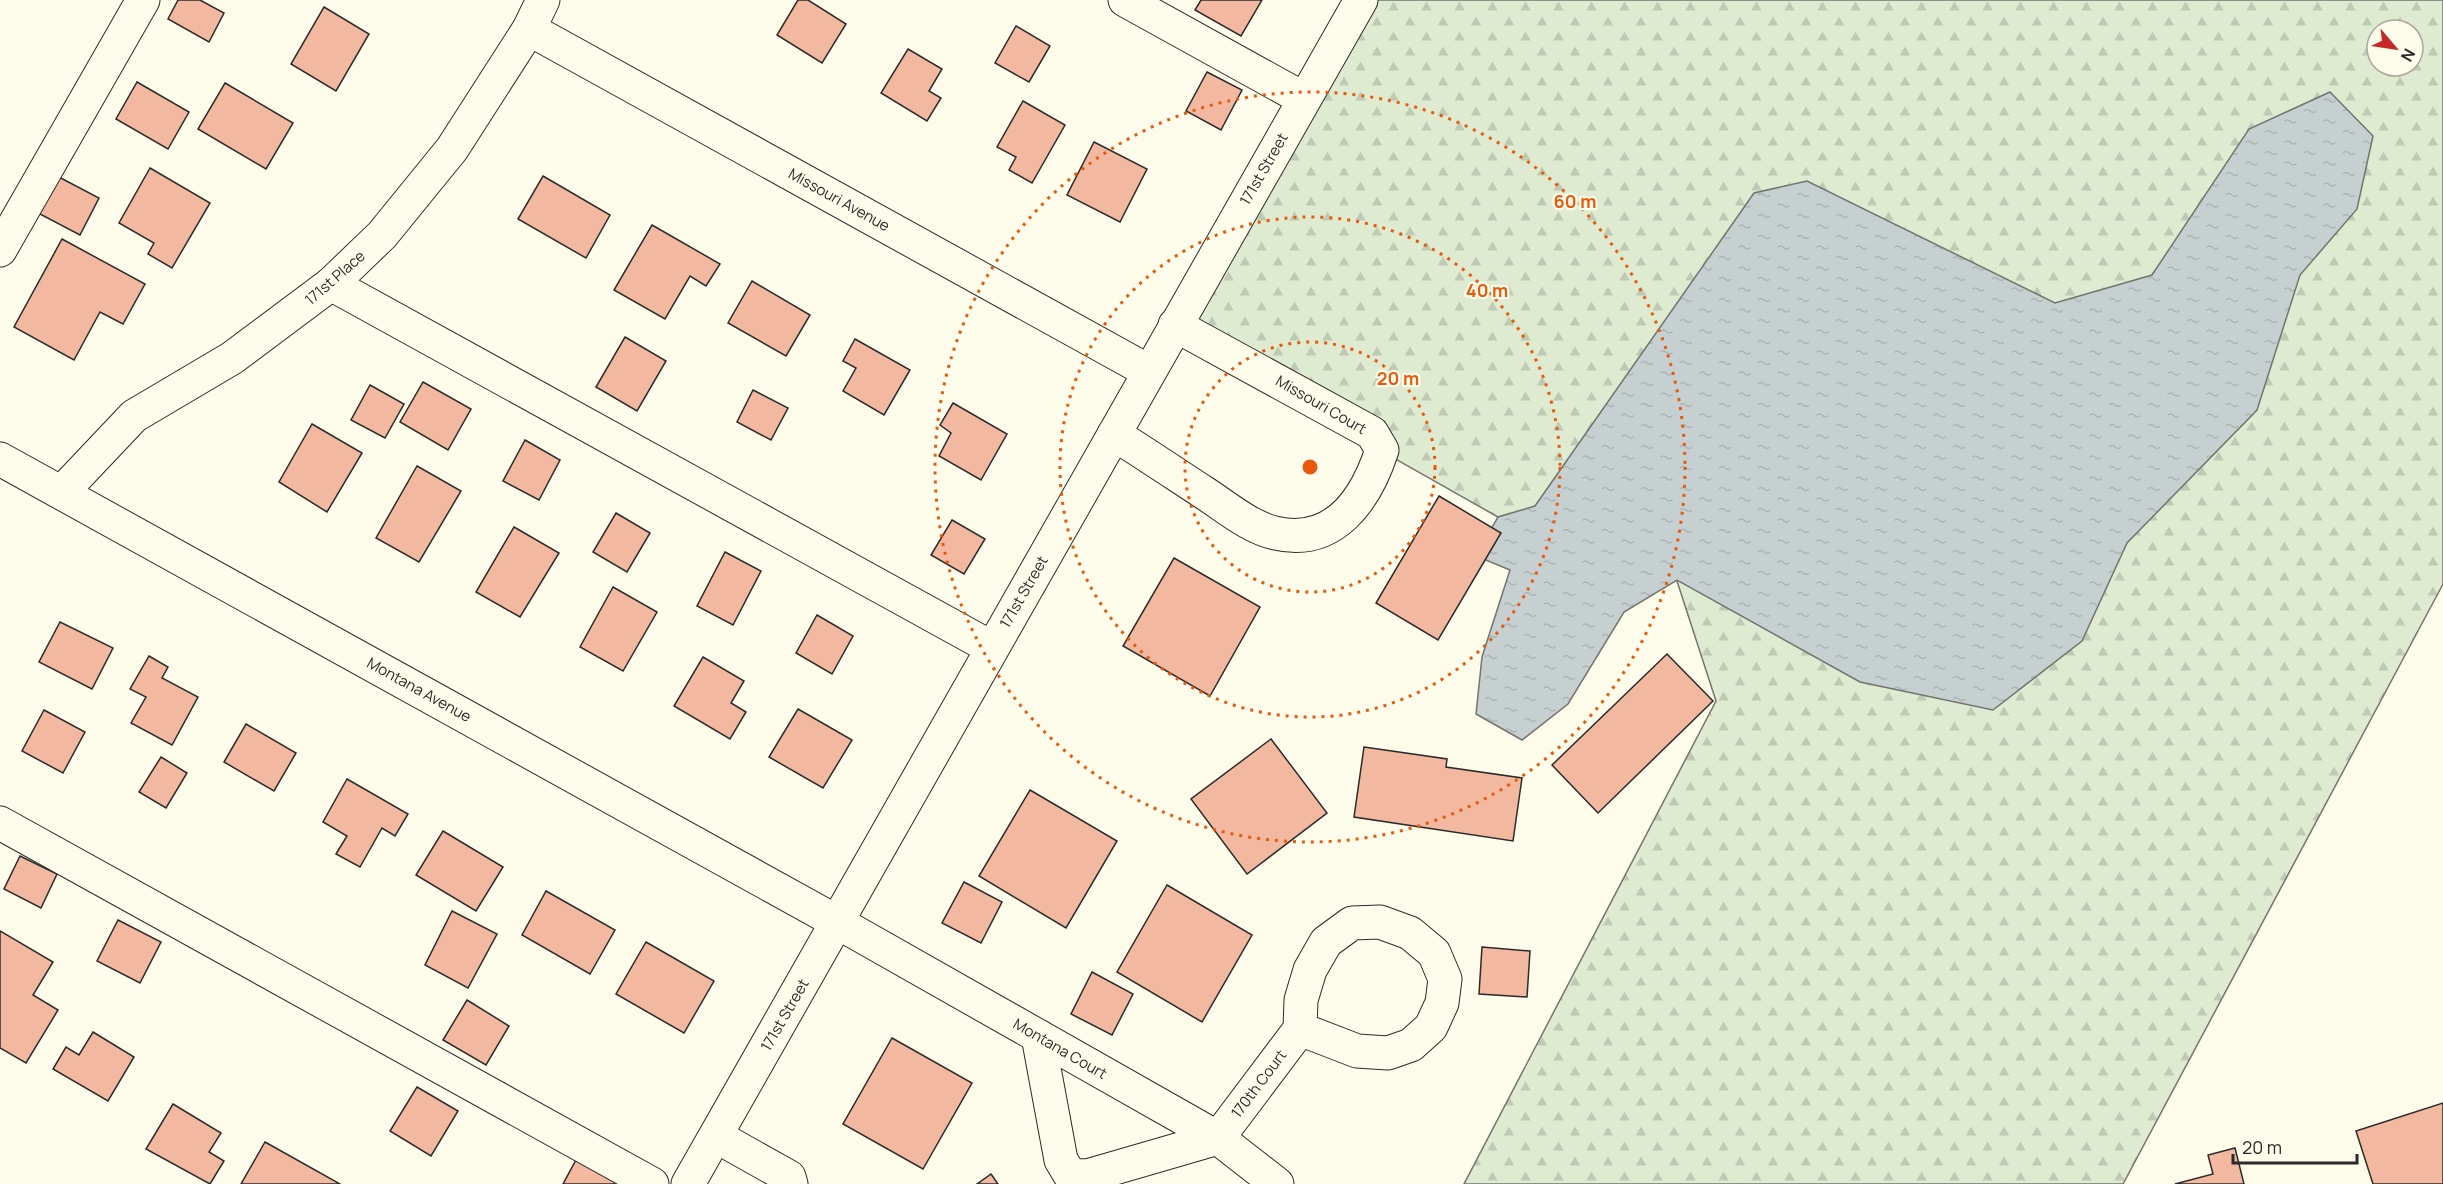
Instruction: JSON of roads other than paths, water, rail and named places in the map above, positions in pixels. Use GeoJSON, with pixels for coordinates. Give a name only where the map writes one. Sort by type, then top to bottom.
{"type":"FeatureCollection","features":[{"type":"Feature","properties":{"kind":"street"},"geometry":{"type":"LineString","coordinates":[[0,250],[143,0]]}},
{"type":"Feature","properties":{"kind":"street","name":"171st Place"},"geometry":{"type":"LineString","coordinates":[[62,492],[134,416],[232,358],[331,284],[382,235],[452,149],[529,29],[543,0]]}},
{"type":"Feature","properties":{"kind":"street"},"geometry":{"type":"LineString","coordinates":[[1125,0],[1304,99]]}},
{"type":"Feature","properties":{"kind":"street","name":"171st Street"},"geometry":{"type":"LineString","coordinates":[[688,1184],[1148,371],[1361,0]]}},
{"type":"Feature","properties":{"kind":"street","name":"Missouri Avenue"},"geometry":{"type":"LineString","coordinates":[[529,29],[1148,371]]}},
{"type":"Feature","properties":{"kind":"street"},"geometry":{"type":"LineString","coordinates":[[331,284],[993,648]]}},
{"type":"Feature","properties":{"kind":"street","name":"Missouri Court"},"geometry":{"type":"LineString","coordinates":[[1114,434],[1249,522],[1275,533],[1300,536],[1323,531],[1346,517],[1368,486],[1382,450],[1372,433],[1175,325]]}},
{"type":"Feature","properties":{"kind":"street","name":"Montana Avenue"},"geometry":{"type":"LineString","coordinates":[[0,459],[837,922]]}},
{"type":"Feature","properties":{"kind":"street"},"geometry":{"type":"LineString","coordinates":[[0,823],[652,1184]]}},
{"type":"Feature","properties":{"kind":"street","name":"Montana Court"},"geometry":{"type":"LineString","coordinates":[[837,922],[1218,1138],[1277,1184]]}},
{"type":"Feature","properties":{"kind":"street"},"geometry":{"type":"LineString","coordinates":[[1380,922],[1410,933],[1434,953],[1445,979],[1442,1003],[1431,1027],[1411,1045],[1388,1053],[1357,1052],[1300,1029],[1301,1000],[1310,970],[1326,942],[1352,923],[1380,922]]}},
{"type":"Feature","properties":{"kind":"street","name":"170th Court"},"geometry":{"type":"LineString","coordinates":[[1218,1138],[1300,1029]]}},
{"type":"Feature","properties":{"kind":"street"},"geometry":{"type":"LineString","coordinates":[[1038,1036],[1061,1160],[1070,1175],[1087,1176],[1218,1138]]}},
{"type":"Feature","properties":{"kind":"street"},"geometry":{"type":"LineString","coordinates":[[716,1136],[789,1178],[791,1184]]}},
{"type":"Feature","properties":{"kind":"water"},"geometry":{"type":"Polygon","coordinates":[[[2330,92],[2373,136],[2357,209],[2300,275],[2257,410],[2127,543],[2082,641],[1993,710],[1860,682],[1677,580],[1624,612],[1568,704],[1522,740],[1476,714],[1482,657],[1510,570],[1476,556],[1498,517],[1535,506],[1754,193],[1807,181],[2055,303],[2152,275],[2249,129],[2330,92]]]}}]}
